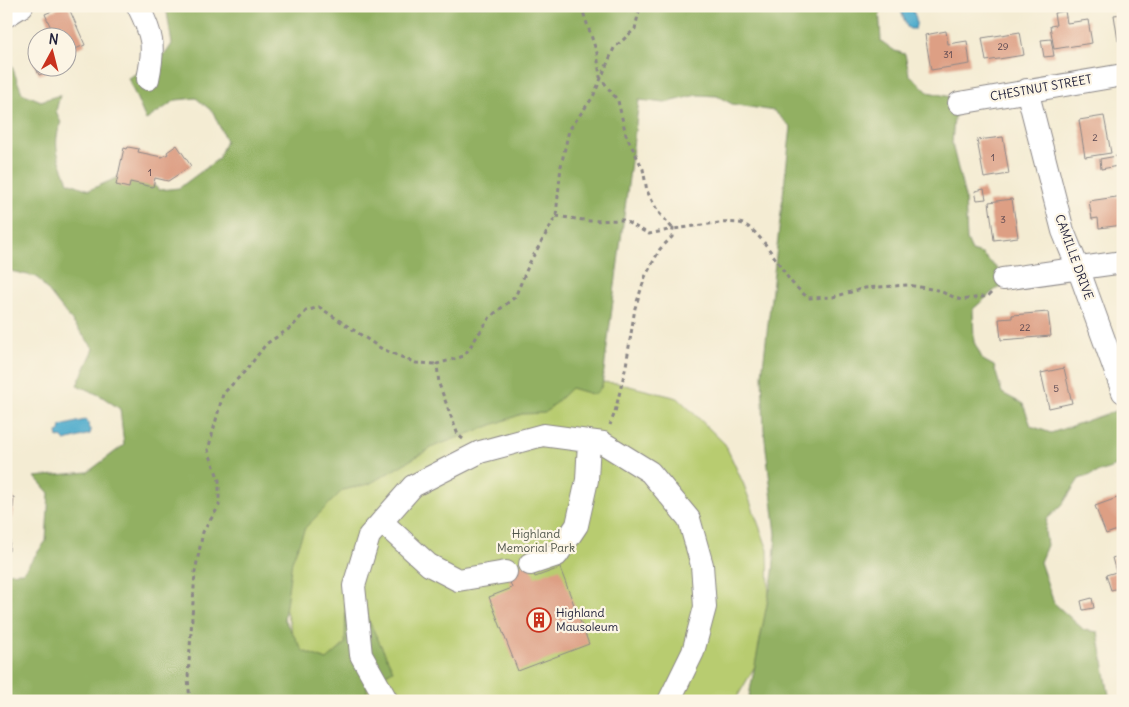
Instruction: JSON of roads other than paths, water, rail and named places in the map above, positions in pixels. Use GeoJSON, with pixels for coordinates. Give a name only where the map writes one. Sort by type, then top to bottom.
{"type":"FeatureCollection","features":[{"type":"Feature","properties":{"kind":"street"},"geometry":{"type":"LineString","coordinates":[[6,16],[22,6]]}},
{"type":"Feature","properties":{"kind":"street"},"geometry":{"type":"LineString","coordinates":[[138,6],[150,29],[153,56],[148,79]]}},
{"type":"Feature","properties":{"kind":"street","name":"CHESTNUT STREET"},"geometry":{"type":"LineString","coordinates":[[959,103],[1123,75]]}},
{"type":"Feature","properties":{"kind":"street","name":"CAMILLE DRIVE"},"geometry":{"type":"LineString","coordinates":[[1027,90],[1062,231],[1078,268],[1123,392]]}},
{"type":"Feature","properties":{"kind":"street"},"geometry":{"type":"LineString","coordinates":[[1003,279],[1123,262]]}},
{"type":"Feature","properties":{"kind":"street"},"geometry":{"type":"LineString","coordinates":[[387,701],[361,655],[354,586],[369,536],[413,486],[480,452],[544,436],[596,442],[650,472],[689,519],[702,565],[705,608],[693,652],[669,701]]}},
{"type":"Feature","properties":{"kind":"street"},"geometry":{"type":"LineString","coordinates":[[530,564],[556,555],[577,525],[596,442]]}},
{"type":"Feature","properties":{"kind":"street"},"geometry":{"type":"LineString","coordinates":[[382,522],[429,565],[458,580],[506,572]]}},
{"type":"Feature","properties":{"kind":"water"},"geometry":{"type":"Polygon","coordinates":[[[905,6],[909,6],[914,14],[916,20],[915,29],[907,27],[901,11],[905,6]]]}},
{"type":"Feature","properties":{"kind":"water"},"geometry":{"type":"Polygon","coordinates":[[[85,420],[91,431],[90,434],[65,441],[61,437],[58,438],[57,433],[60,431],[61,426],[85,420]]]}},
{"type":"Feature","properties":{"kind":"place","name":"Highland Mausoleum"},"geometry":{"type":"Point","coordinates":[539,620]}},
{"type":"Feature","properties":{"kind":"park label","name":"Highland Memorial Park"},"geometry":{"type":"Point","coordinates":[536,541]}}]}
